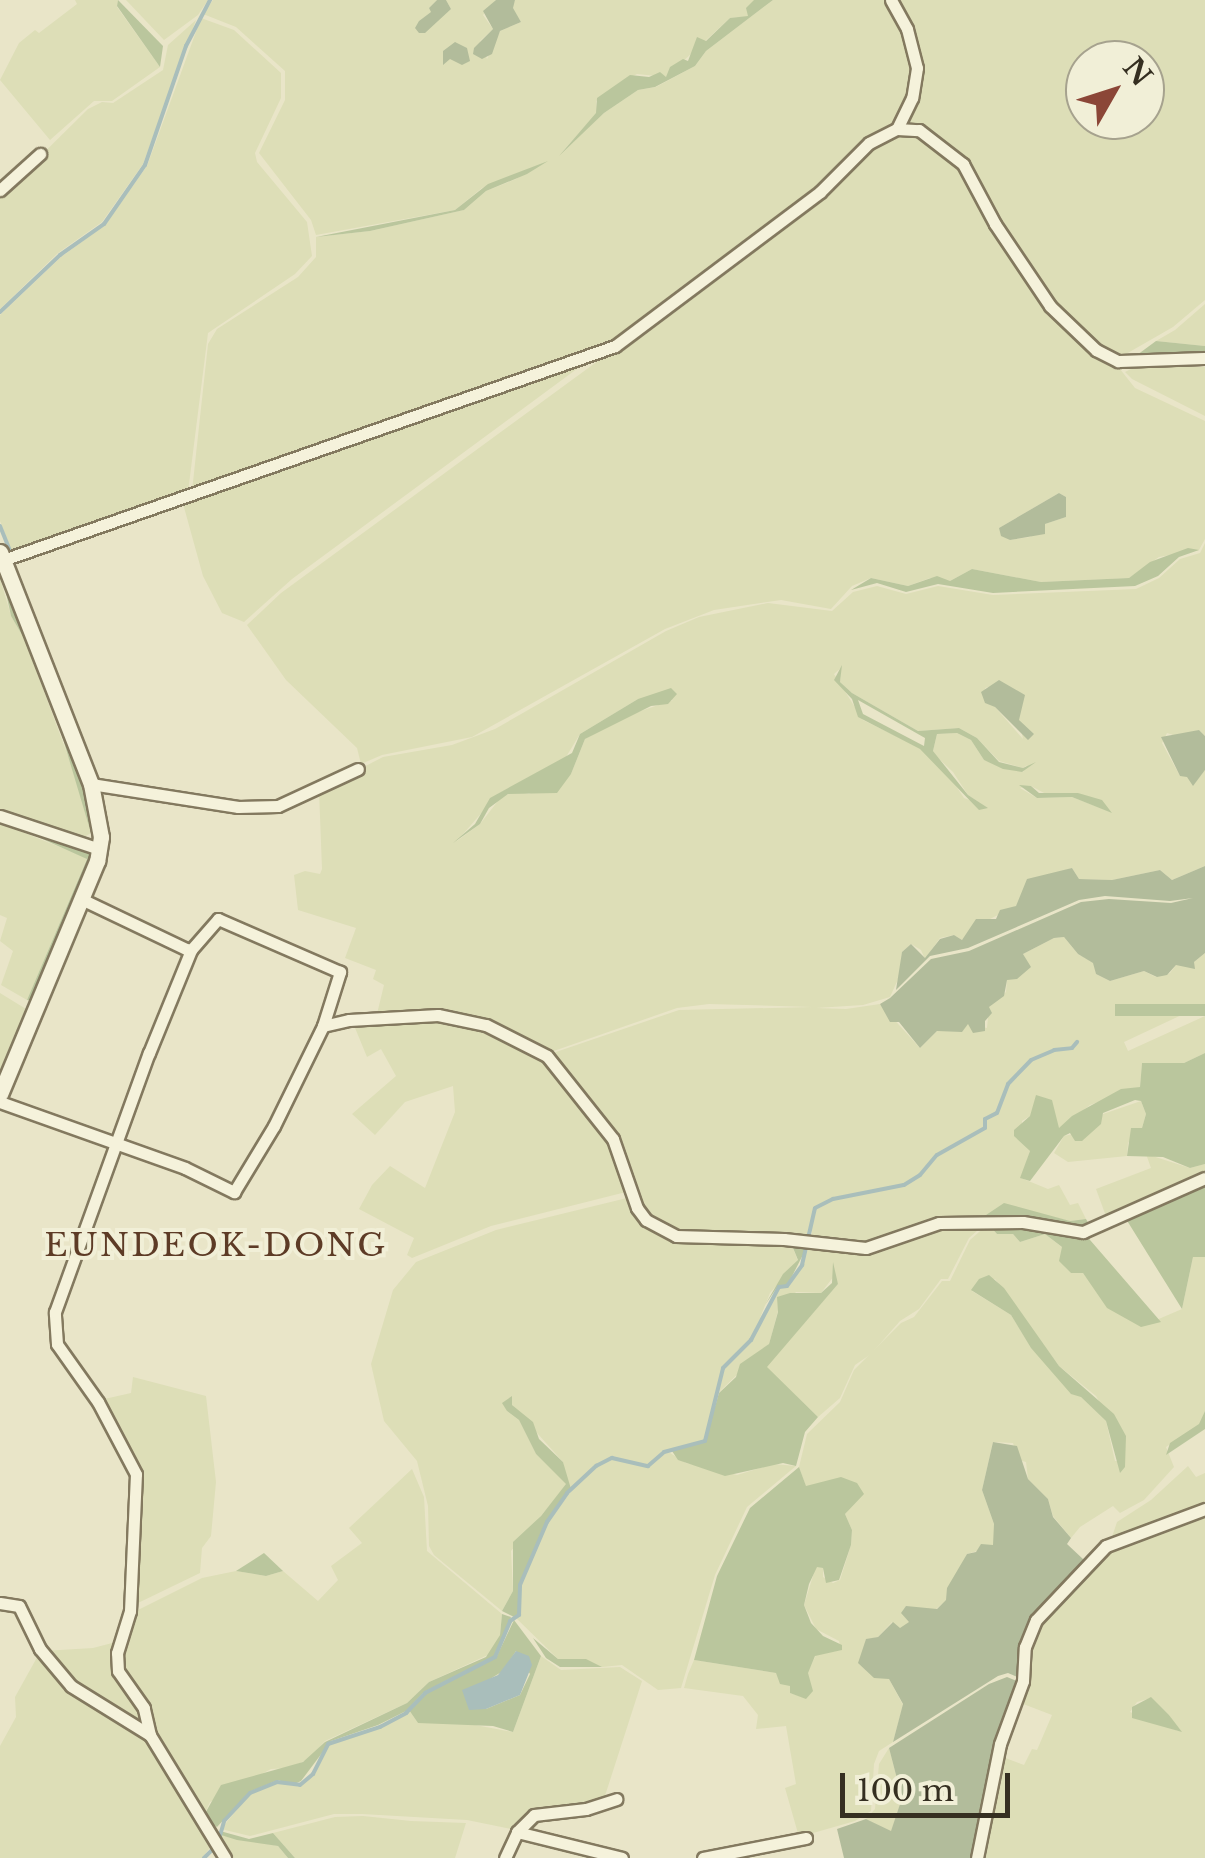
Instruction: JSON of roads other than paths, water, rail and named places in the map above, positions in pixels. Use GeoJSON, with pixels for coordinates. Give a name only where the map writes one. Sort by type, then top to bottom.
{"type":"FeatureCollection","features":[{"type":"Feature","properties":{"kind":"main road"},"geometry":{"type":"LineString","coordinates":[[0,1094],[82,898],[99,849],[100,812],[2,556]]}},
{"type":"Feature","properties":{"kind":"street"},"geometry":{"type":"LineString","coordinates":[[891,0],[907,29],[918,68],[912,98],[897,129]]}},
{"type":"Feature","properties":{"kind":"street"},"geometry":{"type":"LineString","coordinates":[[2,556],[615,346],[820,192],[870,143],[897,129],[919,130],[963,164],[994,224],[1050,306],[1096,350],[1118,361],[1205,358]]}},
{"type":"Feature","properties":{"kind":"street"},"geometry":{"type":"LineString","coordinates":[[0,190],[40,154]]}},
{"type":"Feature","properties":{"kind":"street"},"geometry":{"type":"LineString","coordinates":[[91,784],[238,806],[278,806],[358,768]]}},
{"type":"Feature","properties":{"kind":"street"},"geometry":{"type":"LineString","coordinates":[[0,816],[99,849]]}},
{"type":"Feature","properties":{"kind":"street"},"geometry":{"type":"LineString","coordinates":[[82,898],[191,950]]}},
{"type":"Feature","properties":{"kind":"street"},"geometry":{"type":"LineString","coordinates":[[0,1102],[117,1145],[234,1192],[274,1126],[323,1026],[340,972],[218,920],[191,950],[117,1145],[58,1296],[57,1344],[98,1402],[136,1474],[130,1612],[119,1643],[118,1671],[144,1708],[150,1736],[225,1858]]}},
{"type":"Feature","properties":{"kind":"street"},"geometry":{"type":"LineString","coordinates":[[323,1026],[336,1021],[438,1015],[486,1025],[537,1050],[566,1076],[612,1139],[637,1208],[646,1220],[676,1236],[784,1239],[866,1248],[926,1225],[957,1222],[1040,1223],[1083,1232],[1205,1178]]}},
{"type":"Feature","properties":{"kind":"street"},"geometry":{"type":"LineString","coordinates":[[977,1858],[1000,1744],[1023,1681],[1025,1646],[1036,1620],[1106,1546],[1205,1509]]}},
{"type":"Feature","properties":{"kind":"street"},"geometry":{"type":"LineString","coordinates":[[0,1603],[19,1606],[40,1649],[71,1686],[150,1736]]}},
{"type":"Feature","properties":{"kind":"street"},"geometry":{"type":"LineString","coordinates":[[505,1858],[528,1819],[543,1812],[586,1809],[616,1799]]}},
{"type":"Feature","properties":{"kind":"street"},"geometry":{"type":"LineString","coordinates":[[517,1832],[622,1858]]}},
{"type":"Feature","properties":{"kind":"street"},"geometry":{"type":"LineString","coordinates":[[704,1858],[806,1838]]}},
{"type":"Feature","properties":{"kind":"waterway"},"geometry":{"type":"LineString","coordinates":[[0,312],[60,255],[104,224],[145,165],[186,46],[210,0]]}},
{"type":"Feature","properties":{"kind":"waterway"},"geometry":{"type":"LineString","coordinates":[[0,526],[10,551]]}},
{"type":"Feature","properties":{"kind":"waterway"},"geometry":{"type":"LineString","coordinates":[[219,1839],[224,1821],[250,1793],[277,1782],[300,1785],[313,1774],[328,1744],[380,1727],[406,1713],[425,1693],[495,1657],[510,1621],[519,1615],[520,1585],[547,1522],[567,1493],[596,1466],[612,1458],[648,1466],[664,1452],[705,1441],[723,1368],[751,1340],[779,1287],[787,1286],[802,1265],[815,1208],[833,1199],[904,1185],[920,1175],[937,1155],[985,1128],[985,1119],[997,1113],[1008,1084],[1031,1060],[1054,1050],[1072,1048],[1077,1042]]}},
{"type":"Feature","properties":{"kind":"waterway"},"geometry":{"type":"LineString","coordinates":[[204,1858],[214,1848]]}},
{"type":"Feature","properties":{"kind":"district","name":"EUNDEOK-DONG"},"geometry":{"type":"Point","coordinates":[216,1245]}}]}
